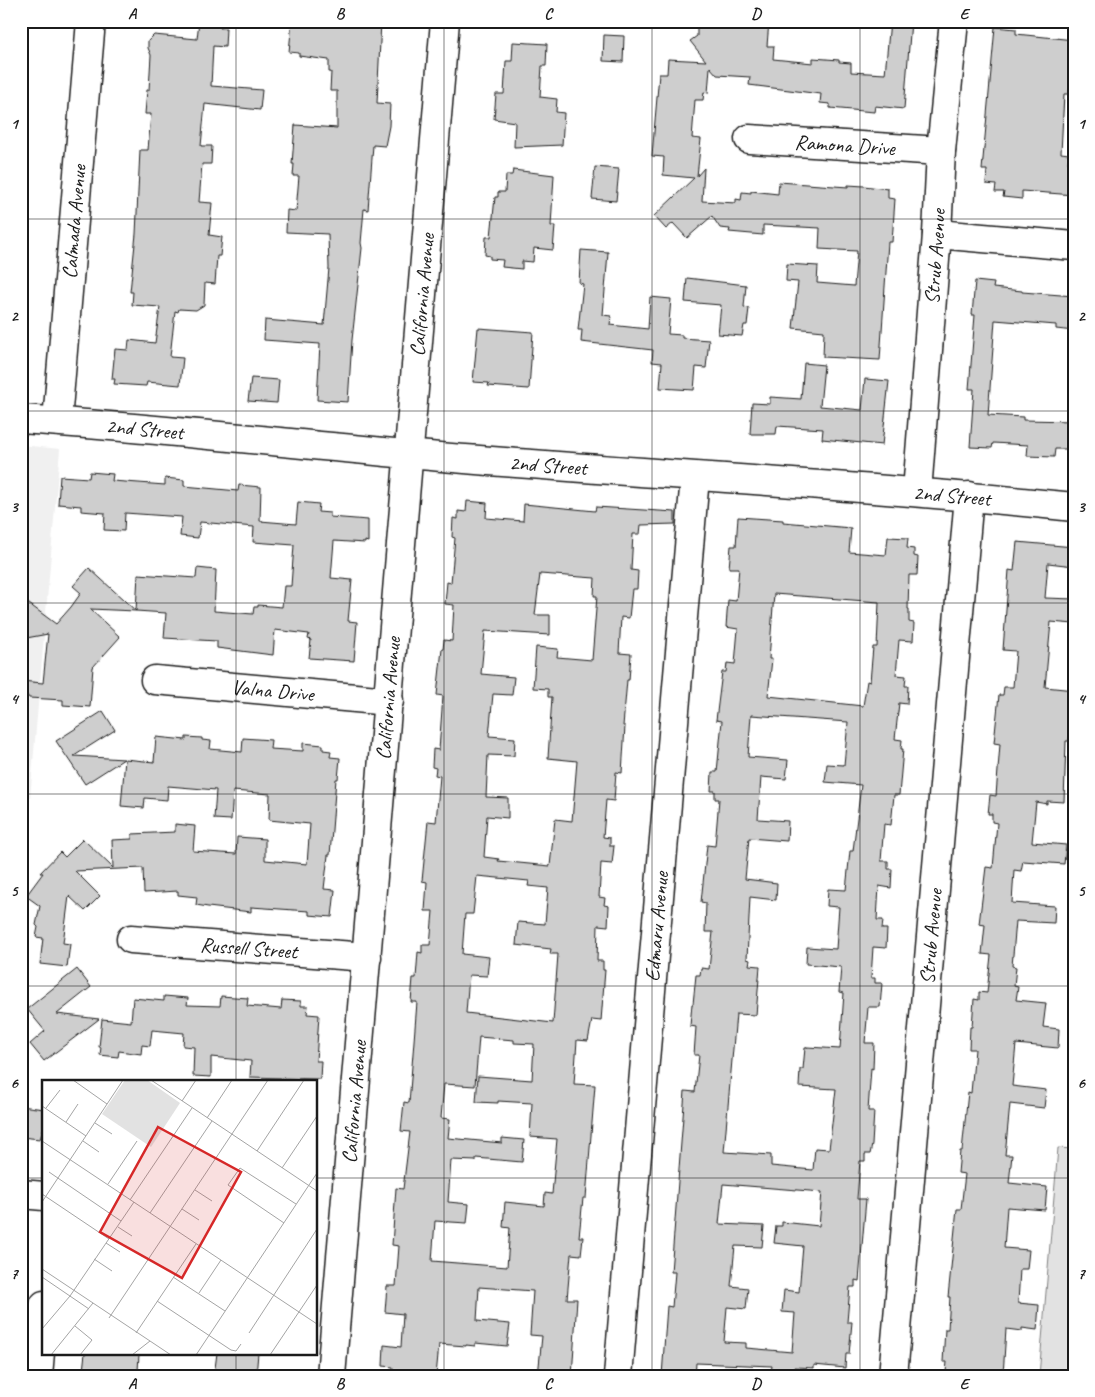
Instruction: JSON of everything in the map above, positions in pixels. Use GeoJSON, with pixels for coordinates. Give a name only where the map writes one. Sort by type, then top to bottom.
{"type":"FeatureCollection","features":[{"type":"Feature","properties":{"kind":"street","name":"Calmada Avenue"},"geometry":{"type":"LineString","coordinates":[[56,421],[91,21]]}},
{"type":"Feature","properties":{"kind":"street","name":"California Avenue"},"geometry":{"type":"LineString","coordinates":[[331,1376],[445,21]]}},
{"type":"Feature","properties":{"kind":"street","name":"Strub Avenue"},"geometry":{"type":"LineString","coordinates":[[917,492],[938,234],[941,151],[954,21]]}},
{"type":"Feature","properties":{"kind":"street","name":"Ramona Drive"},"geometry":{"type":"LineString","coordinates":[[749,139],[941,151]]}},
{"type":"Feature","properties":{"kind":"street"},"geometry":{"type":"LineString","coordinates":[[938,234],[1074,246]]}},
{"type":"Feature","properties":{"kind":"street","name":"2nd Street"},"geometry":{"type":"LineString","coordinates":[[21,419],[409,454],[695,477],[917,492],[1074,506]]}},
{"type":"Feature","properties":{"kind":"street","name":"Edmaru Avenue"},"geometry":{"type":"LineString","coordinates":[[618,1376],[695,477]]}},
{"type":"Feature","properties":{"kind":"street","name":"Strub Avenue"},"geometry":{"type":"LineString","coordinates":[[893,1376],[968,496]]}},
{"type":"Feature","properties":{"kind":"street","name":"Valna Drive"},"geometry":{"type":"LineString","coordinates":[[156,680],[389,701]]}},
{"type":"Feature","properties":{"kind":"street","name":"Russell Street"},"geometry":{"type":"LineString","coordinates":[[131,939],[367,957]]}},
{"type":"Feature","properties":{"kind":"street"},"geometry":{"type":"LineString","coordinates":[[21,1194],[42,1196]]}},
{"type":"Feature","properties":{"kind":"street"},"geometry":{"type":"LineString","coordinates":[[38,1376],[42,1329]]}},
{"type":"Feature","properties":{"kind":"shaded area"},"geometry":{"type":"Polygon","coordinates":[[[21,445],[60,449],[21,903],[21,445]]]}},
{"type":"Feature","properties":{"kind":"shaded area"},"geometry":{"type":"Polygon","coordinates":[[[1058,1148],[1074,1149],[1074,1376],[1039,1376],[1058,1148]]]}},
{"type":"Feature","properties":{"kind":"building"},"geometry":{"type":"Polygon","coordinates":[[[199,21],[221,21],[220,28],[226,28],[225,47],[213,46],[211,86],[262,90],[260,110],[205,104],[201,146],[212,146],[211,164],[202,164],[199,202],[212,203],[209,235],[222,237],[220,256],[217,256],[215,284],[205,283],[204,305],[196,310],[179,309],[178,312],[175,311],[170,357],[183,358],[180,385],[147,382],[146,386],[114,384],[115,379],[112,379],[115,349],[128,350],[129,340],[155,343],[160,307],[132,305],[133,292],[130,292],[136,234],[140,150],[148,150],[151,114],[145,114],[147,90],[149,90],[151,55],[148,41],[154,35],[197,39],[199,21]]]}},
{"type":"Feature","properties":{"kind":"building"},"geometry":{"type":"Polygon","coordinates":[[[292,21],[381,21],[377,103],[390,104],[389,126],[385,146],[373,145],[368,210],[364,209],[348,402],[317,400],[320,344],[264,340],[265,320],[324,325],[329,268],[328,234],[286,232],[287,210],[296,211],[299,176],[293,176],[294,164],[292,164],[295,125],[337,128],[337,91],[330,91],[331,72],[329,72],[329,60],[299,56],[299,53],[289,52],[292,21]]]}},
{"type":"Feature","properties":{"kind":"building"},"geometry":{"type":"Polygon","coordinates":[[[697,21],[769,21],[767,46],[774,46],[773,59],[813,63],[813,58],[839,60],[839,62],[851,63],[851,72],[885,74],[890,21],[911,21],[904,109],[875,106],[874,112],[830,108],[830,104],[820,103],[821,94],[749,85],[750,77],[717,75],[710,67],[708,93],[704,92],[703,100],[695,100],[692,138],[701,139],[697,176],[704,168],[702,201],[736,203],[736,199],[741,200],[742,192],[751,193],[751,191],[778,194],[779,182],[888,189],[888,198],[895,199],[892,242],[888,242],[880,360],[823,357],[824,331],[793,328],[798,282],[786,281],[787,264],[818,266],[817,283],[854,286],[857,251],[819,249],[820,228],[763,225],[763,235],[729,232],[730,229],[720,228],[712,216],[687,238],[673,223],[666,229],[654,216],[694,178],[663,175],[664,157],[652,156],[659,74],[667,74],[668,59],[706,61],[690,41],[697,36],[697,21]]]}},
{"type":"Feature","properties":{"kind":"building"},"geometry":{"type":"Polygon","coordinates":[[[995,27],[1016,29],[1016,34],[1074,40],[1074,71],[1071,71],[1069,94],[1064,94],[1061,153],[1069,154],[1068,163],[1074,163],[1074,195],[1022,191],[1022,199],[1003,197],[1004,192],[995,192],[996,185],[986,184],[987,170],[982,170],[995,27]]]}},
{"type":"Feature","properties":{"kind":"building"},"geometry":{"type":"Polygon","coordinates":[[[604,35],[624,36],[623,62],[603,61],[604,35]]]}},
{"type":"Feature","properties":{"kind":"building"},"geometry":{"type":"Polygon","coordinates":[[[513,42],[547,44],[546,66],[542,66],[540,97],[557,99],[556,112],[564,113],[562,145],[514,147],[515,122],[494,119],[496,94],[504,94],[506,61],[512,61],[513,42]]]}},
{"type":"Feature","properties":{"kind":"building"},"geometry":{"type":"Polygon","coordinates":[[[595,167],[619,169],[616,201],[592,199],[595,167]]]}},
{"type":"Feature","properties":{"kind":"building"},"geometry":{"type":"Polygon","coordinates":[[[513,170],[554,175],[551,226],[555,226],[553,250],[534,248],[533,262],[522,261],[522,269],[502,267],[503,260],[490,259],[490,256],[485,255],[486,237],[491,237],[495,197],[498,197],[498,192],[505,192],[506,175],[512,175],[513,170]]]}},
{"type":"Feature","properties":{"kind":"building"},"geometry":{"type":"Polygon","coordinates":[[[581,250],[608,252],[603,315],[611,316],[610,325],[648,329],[650,297],[671,299],[668,334],[682,335],[682,338],[709,340],[706,368],[696,367],[694,390],[660,388],[662,363],[652,362],[653,350],[581,342],[582,330],[578,330],[583,284],[579,283],[581,250]]]}},
{"type":"Feature","properties":{"kind":"building"},"geometry":{"type":"Polygon","coordinates":[[[687,278],[746,285],[744,307],[749,308],[747,325],[744,325],[742,336],[718,334],[721,305],[685,302],[687,278]]]}},
{"type":"Feature","properties":{"kind":"building"},"geometry":{"type":"Polygon","coordinates":[[[975,281],[994,283],[993,288],[1074,296],[1074,331],[1056,329],[1056,325],[995,320],[988,415],[1023,417],[1023,420],[1074,421],[1074,449],[1055,449],[1054,457],[1027,456],[1028,445],[993,443],[992,448],[970,447],[974,389],[969,389],[975,315],[972,315],[975,281]]]}},
{"type":"Feature","properties":{"kind":"building"},"geometry":{"type":"Polygon","coordinates":[[[478,328],[533,332],[529,389],[488,386],[489,383],[473,382],[478,328]]]}},
{"type":"Feature","properties":{"kind":"building"},"geometry":{"type":"Polygon","coordinates":[[[804,363],[824,365],[820,406],[862,410],[865,379],[889,381],[882,445],[822,439],[823,429],[777,426],[776,434],[750,434],[752,403],[770,404],[770,397],[801,399],[804,363]]]}},
{"type":"Feature","properties":{"kind":"building"},"geometry":{"type":"Polygon","coordinates":[[[251,378],[279,380],[277,403],[248,401],[251,378]]]}},
{"type":"Feature","properties":{"kind":"building"},"geometry":{"type":"Polygon","coordinates":[[[90,472],[113,474],[112,481],[165,485],[165,478],[184,480],[184,486],[238,491],[239,485],[261,487],[260,521],[296,524],[298,502],[319,504],[318,512],[330,513],[330,517],[368,520],[368,542],[334,541],[331,578],[352,580],[348,621],[357,622],[354,661],[309,658],[311,640],[308,639],[309,634],[275,630],[273,655],[217,648],[217,641],[164,638],[166,613],[136,611],[138,574],[196,578],[197,568],[216,570],[214,611],[253,614],[254,607],[258,607],[258,605],[282,607],[284,586],[291,586],[294,545],[253,542],[254,527],[200,522],[198,538],[180,536],[182,517],[125,513],[124,531],[104,530],[105,513],[81,511],[81,506],[58,504],[60,476],[89,478],[90,472]]]}},
{"type":"Feature","properties":{"kind":"building"},"geometry":{"type":"Polygon","coordinates":[[[467,501],[487,503],[486,518],[523,521],[524,504],[595,511],[596,507],[675,512],[675,524],[641,525],[640,534],[633,534],[631,570],[638,571],[637,589],[632,589],[629,618],[621,617],[619,653],[631,654],[623,726],[625,726],[622,773],[616,772],[614,801],[606,800],[603,837],[610,838],[610,846],[614,846],[612,864],[601,863],[599,897],[605,898],[604,905],[609,906],[608,926],[598,925],[597,961],[603,961],[603,970],[605,970],[601,1021],[592,1020],[588,1041],[577,1040],[574,1084],[595,1085],[586,1198],[583,1198],[579,1237],[583,1237],[581,1255],[571,1254],[567,1299],[577,1299],[572,1376],[538,1376],[542,1336],[530,1335],[533,1291],[479,1287],[477,1321],[510,1324],[507,1346],[475,1343],[475,1346],[439,1344],[436,1376],[392,1376],[393,1367],[383,1366],[384,1345],[401,1347],[403,1314],[385,1312],[387,1286],[396,1286],[399,1246],[392,1245],[396,1188],[403,1189],[410,1132],[401,1131],[404,1102],[409,1103],[414,1041],[417,1002],[411,1002],[413,978],[416,978],[418,952],[422,953],[422,945],[430,945],[433,911],[425,911],[427,882],[422,881],[428,821],[436,822],[440,776],[435,775],[436,768],[432,767],[433,749],[439,750],[443,696],[437,695],[442,649],[444,640],[452,641],[454,605],[445,604],[447,582],[451,583],[455,538],[452,537],[453,518],[458,519],[458,511],[466,512],[467,501]],[[540,574],[535,615],[550,615],[550,635],[485,631],[481,674],[514,677],[512,695],[493,694],[489,736],[515,738],[514,756],[488,755],[486,797],[508,798],[508,818],[487,816],[484,857],[499,859],[498,861],[550,866],[555,819],[572,821],[577,761],[548,758],[552,697],[548,697],[548,689],[533,688],[536,647],[558,649],[557,657],[592,660],[597,596],[594,596],[595,578],[540,574]],[[477,876],[473,914],[465,914],[462,954],[489,957],[487,976],[469,975],[466,1013],[553,1023],[558,954],[550,954],[551,949],[516,945],[518,922],[545,924],[548,888],[528,886],[529,881],[477,876]],[[479,1037],[475,1086],[444,1084],[441,1118],[450,1119],[448,1138],[502,1143],[502,1138],[524,1140],[522,1162],[476,1158],[476,1161],[451,1160],[448,1202],[469,1204],[467,1223],[435,1221],[432,1261],[507,1267],[510,1228],[503,1227],[505,1202],[544,1206],[545,1193],[552,1194],[557,1139],[530,1137],[532,1103],[476,1102],[478,1076],[532,1080],[534,1044],[514,1043],[514,1040],[479,1037]]]}},
{"type":"Feature","properties":{"kind":"building"},"geometry":{"type":"Polygon","coordinates":[[[738,517],[851,528],[849,552],[886,555],[888,537],[908,538],[907,548],[914,549],[914,556],[918,557],[917,575],[909,575],[908,609],[909,622],[914,623],[913,641],[899,640],[896,675],[906,676],[905,686],[908,686],[907,704],[899,703],[895,739],[902,740],[901,749],[903,749],[899,795],[894,795],[891,825],[884,824],[881,861],[888,861],[888,869],[892,869],[891,888],[879,886],[877,920],[883,920],[882,929],[887,929],[886,948],[873,947],[871,978],[875,978],[875,983],[882,983],[880,1007],[868,1007],[865,1043],[874,1043],[868,1111],[874,1111],[872,1145],[870,1154],[865,1154],[865,1161],[860,1161],[857,1199],[866,1199],[859,1281],[855,1280],[855,1287],[850,1287],[847,1322],[852,1322],[849,1354],[846,1354],[845,1368],[814,1365],[814,1368],[794,1367],[793,1374],[771,1372],[772,1366],[696,1363],[695,1376],[662,1376],[667,1306],[672,1307],[675,1272],[671,1272],[685,1091],[695,1092],[699,1055],[694,1055],[696,1027],[690,1026],[692,1004],[696,975],[700,975],[701,968],[709,969],[713,932],[705,932],[706,903],[701,902],[707,845],[715,846],[719,799],[715,799],[715,791],[711,791],[712,772],[717,772],[722,721],[716,720],[722,672],[726,672],[727,663],[735,664],[738,629],[726,627],[728,600],[736,601],[739,568],[729,568],[731,546],[736,546],[738,517]],[[774,594],[769,659],[772,659],[768,696],[863,706],[867,681],[870,682],[873,647],[877,647],[879,602],[774,594]],[[751,715],[748,757],[788,760],[786,779],[761,777],[758,819],[788,821],[787,841],[749,838],[745,879],[777,883],[776,900],[750,897],[747,959],[750,960],[749,965],[760,966],[756,1015],[736,1014],[724,1152],[771,1155],[771,1166],[813,1170],[815,1148],[829,1149],[836,1089],[799,1087],[800,1069],[803,1069],[805,1048],[807,1047],[840,1049],[844,993],[839,992],[841,967],[806,964],[807,947],[836,949],[839,907],[827,906],[828,889],[846,890],[850,851],[853,851],[861,785],[825,782],[827,764],[844,765],[848,722],[751,715]],[[723,1184],[719,1224],[764,1226],[762,1247],[735,1246],[731,1286],[748,1288],[746,1309],[727,1307],[724,1342],[746,1343],[746,1348],[792,1352],[795,1313],[782,1312],[784,1290],[799,1292],[803,1246],[774,1243],[776,1226],[782,1226],[782,1222],[819,1226],[822,1192],[723,1184]]]}},
{"type":"Feature","properties":{"kind":"building"},"geometry":{"type":"Polygon","coordinates":[[[1017,542],[1074,547],[1074,566],[1048,563],[1045,598],[1074,599],[1074,624],[1051,622],[1045,687],[1074,690],[1074,731],[1070,731],[1069,741],[1066,741],[1064,802],[1047,801],[1047,804],[1036,802],[1032,842],[1066,845],[1064,864],[1023,861],[1021,871],[1014,870],[1012,903],[1055,906],[1054,923],[1016,921],[1012,966],[1016,967],[1014,986],[1018,987],[1016,1000],[1046,1003],[1043,1027],[1059,1029],[1058,1048],[1016,1044],[1012,1086],[1046,1090],[1044,1108],[1010,1104],[1005,1155],[1012,1155],[1009,1183],[1047,1187],[1045,1210],[1007,1207],[1004,1248],[1029,1250],[1027,1269],[1020,1269],[1018,1303],[1039,1305],[1037,1330],[1022,1328],[1022,1331],[1006,1329],[1003,1376],[977,1376],[977,1374],[946,1372],[947,1362],[943,1362],[945,1329],[948,1329],[950,1297],[948,1297],[957,1209],[961,1209],[965,1174],[958,1173],[968,1092],[971,1093],[975,1049],[969,1049],[970,1027],[972,1027],[974,999],[979,1000],[979,992],[987,993],[991,955],[982,954],[985,925],[979,924],[986,867],[993,868],[997,823],[992,822],[992,814],[988,814],[990,795],[996,796],[1000,744],[994,743],[999,695],[1003,695],[1004,687],[1013,687],[1016,651],[1003,650],[1009,570],[1014,571],[1017,542]]]}},
{"type":"Feature","properties":{"kind":"building"},"geometry":{"type":"Polygon","coordinates":[[[89,568],[136,611],[90,609],[120,637],[93,667],[90,707],[63,705],[63,700],[29,698],[21,686],[21,681],[43,683],[48,634],[21,639],[21,598],[56,624],[81,593],[73,586],[89,568]]]}},
{"type":"Feature","properties":{"kind":"building"},"geometry":{"type":"Polygon","coordinates":[[[103,711],[115,730],[74,756],[124,759],[85,784],[56,741],[103,711]]]}},
{"type":"Feature","properties":{"kind":"building"},"geometry":{"type":"Polygon","coordinates":[[[156,737],[186,740],[186,737],[202,738],[202,740],[211,741],[210,749],[242,752],[243,738],[271,740],[270,749],[303,751],[303,743],[323,745],[323,750],[331,751],[330,757],[340,758],[338,779],[336,779],[330,855],[328,855],[324,889],[335,890],[332,917],[309,915],[309,911],[251,907],[251,912],[196,905],[197,897],[178,895],[178,891],[144,893],[143,868],[75,871],[100,896],[85,911],[69,896],[63,943],[70,944],[67,967],[40,964],[43,938],[36,937],[38,927],[36,925],[40,906],[26,896],[43,873],[40,873],[60,852],[65,857],[83,839],[113,868],[112,840],[132,839],[132,834],[175,832],[175,824],[195,826],[193,851],[236,854],[237,837],[265,839],[265,860],[307,864],[310,824],[269,820],[270,794],[233,791],[231,820],[214,819],[216,790],[168,786],[167,800],[145,798],[144,808],[121,806],[125,759],[154,762],[156,737]]]}},
{"type":"Feature","properties":{"kind":"building"},"geometry":{"type":"Polygon","coordinates":[[[77,969],[91,987],[57,1014],[99,1019],[44,1061],[30,1044],[45,1031],[27,1009],[77,969]]]}},
{"type":"Feature","properties":{"kind":"building"},"geometry":{"type":"Polygon","coordinates":[[[164,996],[188,998],[187,1005],[220,1006],[221,996],[248,998],[247,1006],[281,1009],[282,1000],[301,1001],[301,1006],[308,1006],[307,1014],[319,1015],[316,1061],[321,1061],[320,1079],[250,1077],[251,1061],[211,1057],[211,1077],[193,1076],[194,1047],[183,1046],[184,1033],[152,1030],[150,1046],[142,1045],[141,1054],[119,1051],[118,1057],[100,1055],[102,1019],[131,1022],[133,998],[164,1001],[164,996]]]}},
{"type":"Feature","properties":{"kind":"building"},"geometry":{"type":"Polygon","coordinates":[[[21,1106],[42,1109],[42,1133],[40,1139],[21,1137],[21,1106]]]}},
{"type":"Feature","properties":{"kind":"building"},"geometry":{"type":"Polygon","coordinates":[[[85,1354],[139,1354],[138,1371],[133,1371],[132,1376],[87,1376],[88,1371],[83,1371],[85,1354]]]}},
{"type":"Feature","properties":{"kind":"building"},"geometry":{"type":"Polygon","coordinates":[[[217,1354],[258,1354],[256,1376],[214,1376],[217,1354]]]}}]}
